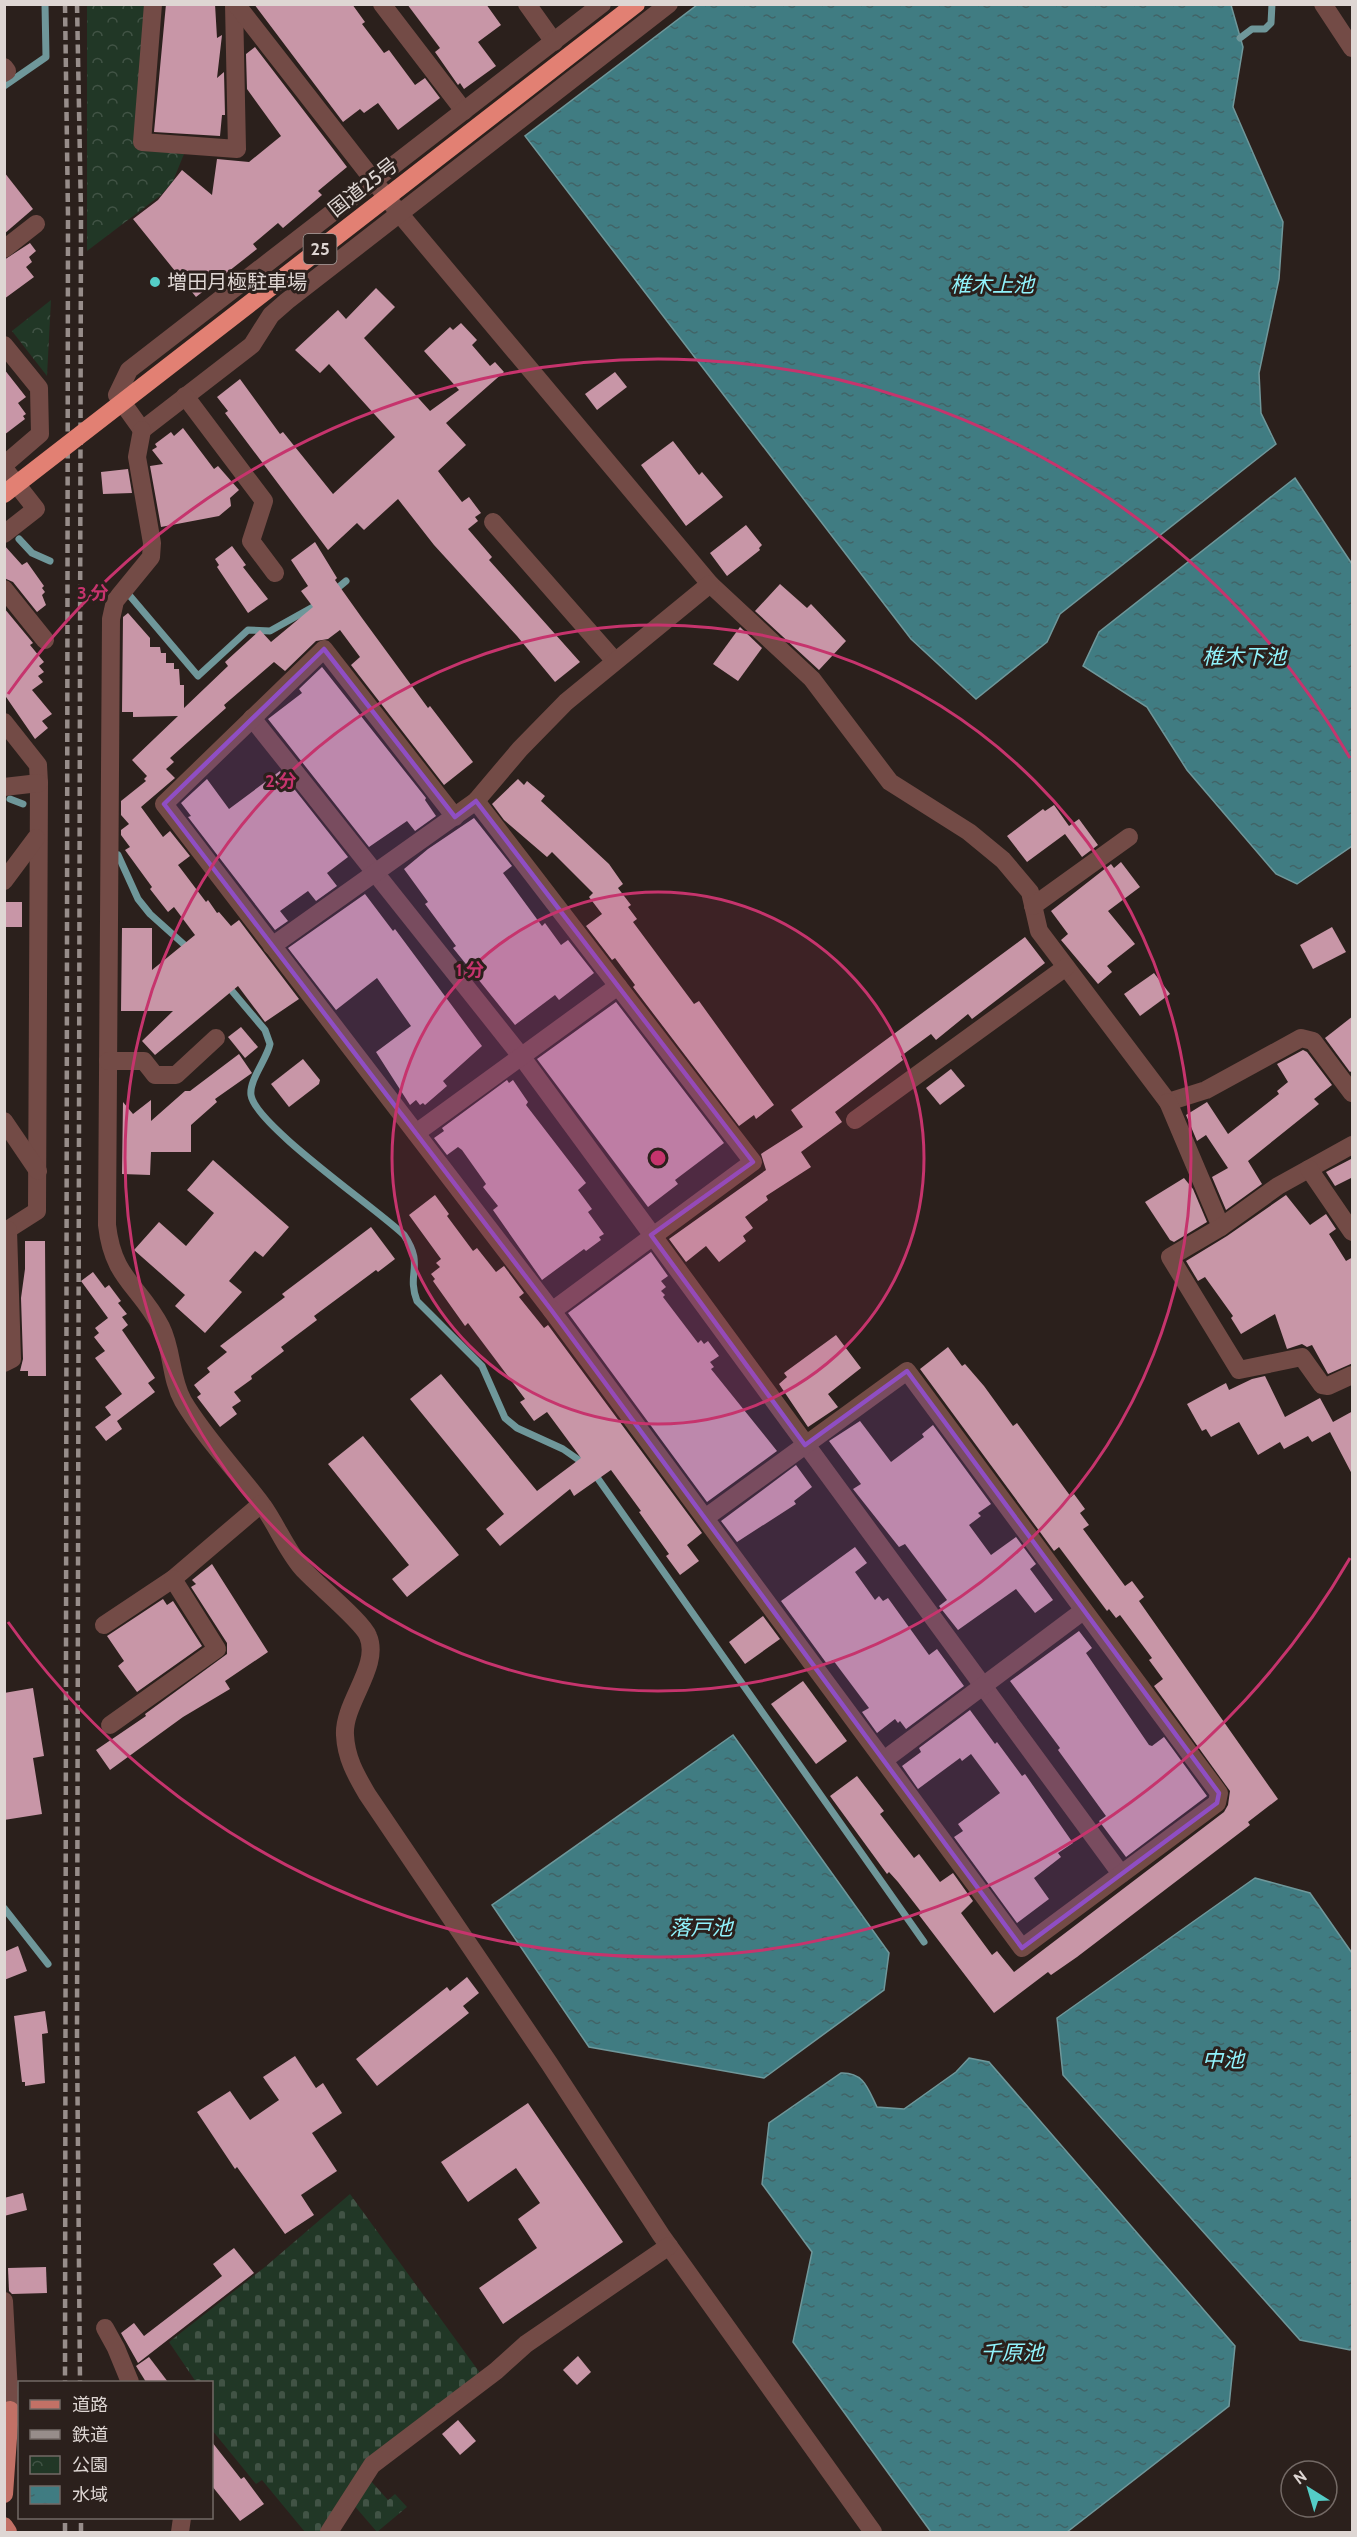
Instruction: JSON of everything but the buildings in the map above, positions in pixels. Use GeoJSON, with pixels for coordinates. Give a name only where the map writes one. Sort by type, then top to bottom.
{"type":"FeatureCollection","features":[{"type":"Feature","properties":{"kind":"highway","name":"国道25号"},"geometry":{"type":"LineString","coordinates":[[4,494],[636,4]]}},
{"type":"Feature","properties":{"kind":"main road"},"geometry":{"type":"LineString","coordinates":[[4,2494],[10,2410]]}},
{"type":"Feature","properties":{"kind":"main road"},"geometry":{"type":"LineString","coordinates":[[4,2526],[9,2532]]}},
{"type":"Feature","properties":{"kind":"street"},"geometry":{"type":"LineString","coordinates":[[153,4],[142,142],[237,149],[235,4]]}},
{"type":"Feature","properties":{"kind":"street"},"geometry":{"type":"LineString","coordinates":[[235,4],[399,213],[710,584],[812,679],[890,782],[969,832],[1003,860],[1030,892],[1039,931],[1168,1102],[1221,1227]]}},
{"type":"Feature","properties":{"kind":"street"},"geometry":{"type":"LineString","coordinates":[[382,4],[464,111]]}},
{"type":"Feature","properties":{"kind":"street"},"geometry":{"type":"LineString","coordinates":[[527,4],[554,42]]}},
{"type":"Feature","properties":{"kind":"street"},"geometry":{"type":"LineString","coordinates":[[142,430],[117,395],[129,370],[602,4]]}},
{"type":"Feature","properties":{"kind":"street"},"geometry":{"type":"LineString","coordinates":[[669,4],[287,302],[271,315],[252,345],[142,430],[137,457],[152,543],[151,557],[115,601],[111,619],[107,1225],[110,1250],[120,1271],[162,1329],[169,1347],[174,1379],[183,1401],[261,1504],[302,1568],[368,1635],[372,1655],[350,1710],[345,1734],[350,1765],[669,2246],[873,2532]]}},
{"type":"Feature","properties":{"kind":"street"},"geometry":{"type":"LineString","coordinates":[[1323,4],[1353,48]]}},
{"type":"Feature","properties":{"kind":"street"},"geometry":{"type":"LineString","coordinates":[[4,67],[8,71],[4,73]]}},
{"type":"Feature","properties":{"kind":"street"},"geometry":{"type":"LineString","coordinates":[[4,249],[36,224]]}},
{"type":"Feature","properties":{"kind":"street"},"geometry":{"type":"LineString","coordinates":[[261,269],[287,302]]}},
{"type":"Feature","properties":{"kind":"street"},"geometry":{"type":"LineString","coordinates":[[4,534],[36,509],[4,467],[40,434],[39,388],[5,348]]}},
{"type":"Feature","properties":{"kind":"street"},"geometry":{"type":"LineString","coordinates":[[185,396],[264,501],[251,541],[275,573]]}},
{"type":"Feature","properties":{"kind":"street"},"geometry":{"type":"LineString","coordinates":[[493,522],[614,660]]}},
{"type":"Feature","properties":{"kind":"street"},"geometry":{"type":"LineString","coordinates":[[272,946],[476,801],[536,733],[614,660],[710,584]]}},
{"type":"Feature","properties":{"kind":"street"},"geometry":{"type":"LineString","coordinates":[[4,589],[45,640]]}},
{"type":"Feature","properties":{"kind":"street"},"geometry":{"type":"LineString","coordinates":[[455,817],[324,649],[164,804],[552,1311],[1022,1948],[1217,1803],[1219,1793],[907,1371],[705,1518]]}},
{"type":"Feature","properties":{"kind":"street"},"geometry":{"type":"LineString","coordinates":[[252,718],[521,1056],[1120,1874]]}},
{"type":"Feature","properties":{"kind":"street"},"geometry":{"type":"LineString","coordinates":[[4,722],[38,765],[39,783],[36,838],[37,1211],[6,1231],[12,1359],[4,1364]]}},
{"type":"Feature","properties":{"kind":"street"},"geometry":{"type":"LineString","coordinates":[[4,787],[39,783]]}},
{"type":"Feature","properties":{"kind":"street"},"geometry":{"type":"LineString","coordinates":[[476,801],[753,1162],[651,1235],[552,1311]]}},
{"type":"Feature","properties":{"kind":"street"},"geometry":{"type":"LineString","coordinates":[[1033,906],[1129,837]]}},
{"type":"Feature","properties":{"kind":"street"},"geometry":{"type":"LineString","coordinates":[[4,881],[36,838]]}},
{"type":"Feature","properties":{"kind":"street"},"geometry":{"type":"LineString","coordinates":[[855,1120],[1066,967]]}},
{"type":"Feature","properties":{"kind":"street"},"geometry":{"type":"LineString","coordinates":[[416,1134],[618,986]]}},
{"type":"Feature","properties":{"kind":"street"},"geometry":{"type":"LineString","coordinates":[[108,1062],[144,1061],[154,1075],[176,1075],[216,1038]]}},
{"type":"Feature","properties":{"kind":"street"},"geometry":{"type":"LineString","coordinates":[[1168,1102],[1206,1090],[1301,1038],[1313,1041],[1353,1093]]}},
{"type":"Feature","properties":{"kind":"street"},"geometry":{"type":"LineString","coordinates":[[4,1121],[38,1171]]}},
{"type":"Feature","properties":{"kind":"street"},"geometry":{"type":"LineString","coordinates":[[1353,1145],[1278,1186],[1221,1227],[1170,1257],[1239,1370],[1302,1358],[1322,1385],[1328,1386],[1353,1375]]}},
{"type":"Feature","properties":{"kind":"street"},"geometry":{"type":"LineString","coordinates":[[1309,1169],[1353,1232]]}},
{"type":"Feature","properties":{"kind":"street"},"geometry":{"type":"LineString","coordinates":[[104,1625],[172,1579],[261,1504]]}},
{"type":"Feature","properties":{"kind":"street"},"geometry":{"type":"LineString","coordinates":[[110,1725],[217,1649],[172,1579]]}},
{"type":"Feature","properties":{"kind":"street"},"geometry":{"type":"LineString","coordinates":[[884,1760],[1083,1611]]}},
{"type":"Feature","properties":{"kind":"street"},"geometry":{"type":"LineString","coordinates":[[329,2532],[372,2465],[496,2371],[526,2344],[669,2246]]}},
{"type":"Feature","properties":{"kind":"street"},"geometry":{"type":"LineString","coordinates":[[4,2301],[10,2410]]}},
{"type":"Feature","properties":{"kind":"street"},"geometry":{"type":"LineString","coordinates":[[105,2328],[130,2381]]}},
{"type":"Feature","properties":{"kind":"highlighted area"},"geometry":{"type":"Polygon","coordinates":[[[324,649],[455,817],[476,801],[753,1162],[651,1235],[805,1445],[907,1371],[1219,1793],[1217,1803],[1022,1948],[552,1311],[164,804],[324,649]]]}},
{"type":"Feature","properties":{"kind":"green space"},"geometry":{"type":"Polygon","coordinates":[[[87,5],[147,5],[135,147],[184,154],[173,181],[161,195],[87,251],[87,5]]]}},
{"type":"Feature","properties":{"kind":"green space"},"geometry":{"type":"Polygon","coordinates":[[[51,300],[47,376],[12,331],[51,300]]]}},
{"type":"Feature","properties":{"kind":"green space"},"geometry":{"type":"Polygon","coordinates":[[[350,2194],[480,2373],[422,2422],[324,2532],[305,2532],[262,2480],[256,2484],[213,2431],[213,2381],[195,2381],[169,2342],[265,2267],[350,2194]]]}},
{"type":"Feature","properties":{"kind":"green space"},"geometry":{"type":"Polygon","coordinates":[[[370,2480],[388,2500],[395,2494],[407,2507],[377,2532],[352,2503],[370,2480]]]}},
{"type":"Feature","properties":{"kind":"water","name":"椎木上池"},"geometry":{"type":"Polygon","coordinates":[[[697,5],[1231,5],[1243,47],[1233,107],[1283,222],[1279,279],[1259,373],[1261,413],[1276,444],[1060,614],[1047,642],[976,699],[911,639],[525,136],[697,5]]]}},
{"type":"Feature","properties":{"kind":"water","name":"椎木下池"},"geometry":{"type":"Polygon","coordinates":[[[1295,478],[1352,564],[1352,846],[1297,884],[1276,874],[1187,770],[1147,707],[1083,666],[1099,632],[1295,478]]]}},
{"type":"Feature","properties":{"kind":"water","name":"落戸池"},"geometry":{"type":"Polygon","coordinates":[[[733,1735],[889,1953],[884,1990],[764,2078],[589,2047],[492,1905],[733,1735]]]}},
{"type":"Feature","properties":{"kind":"water","name":"中池"},"geometry":{"type":"Polygon","coordinates":[[[1255,1878],[1310,1893],[1352,1953],[1352,2348],[1350,2350],[1300,2340],[1063,2075],[1057,2018],[1255,1878]]]}},
{"type":"Feature","properties":{"kind":"water","name":"千原池"},"geometry":{"type":"Polygon","coordinates":[[[969,2058],[989,2062],[1235,2346],[1229,2406],[1067,2532],[931,2532],[793,2342],[812,2252],[762,2184],[769,2123],[841,2073],[849,2073],[860,2079],[868,2088],[877,2107],[904,2109],[956,2072],[969,2058]]]}},
{"type":"Feature","properties":{"kind":"waterway"},"geometry":{"type":"LineString","coordinates":[[4,86],[46,57],[45,4]]}},
{"type":"Feature","properties":{"kind":"waterway"},"geometry":{"type":"LineString","coordinates":[[1240,38],[1252,29],[1265,29],[1271,23],[1272,4]]}},
{"type":"Feature","properties":{"kind":"waterway"},"geometry":{"type":"LineString","coordinates":[[19,539],[32,553],[50,561]]}},
{"type":"Feature","properties":{"kind":"waterway"},"geometry":{"type":"LineString","coordinates":[[334,591],[346,581]]}},
{"type":"Feature","properties":{"kind":"waterway"},"geometry":{"type":"LineString","coordinates":[[130,596],[198,676],[248,630],[270,631],[313,607]]}},
{"type":"Feature","properties":{"kind":"waterway"},"geometry":{"type":"LineString","coordinates":[[10,799],[23,804]]}},
{"type":"Feature","properties":{"kind":"waterway"},"geometry":{"type":"LineString","coordinates":[[118,855],[138,899],[150,914],[189,949]]}},
{"type":"Feature","properties":{"kind":"waterway"},"geometry":{"type":"LineString","coordinates":[[227,985],[265,1030],[270,1044],[251,1089],[251,1095],[258,1109],[273,1126],[318,1166],[404,1235],[413,1254],[413,1283],[417,1301],[482,1366],[505,1418],[517,1428],[563,1449],[586,1465]]}},
{"type":"Feature","properties":{"kind":"waterway"},"geometry":{"type":"LineString","coordinates":[[594,1473],[924,1942]]}},
{"type":"Feature","properties":{"kind":"waterway"},"geometry":{"type":"LineString","coordinates":[[4,1908],[48,1964]]}},
{"type":"Feature","properties":{"kind":"railway"},"geometry":{"type":"LineString","coordinates":[[65,4],[68,216],[65,2381]]}},
{"type":"Feature","properties":{"kind":"railway"},"geometry":{"type":"LineString","coordinates":[[77,4],[81,213],[77,2036],[80,2381]]}},
{"type":"Feature","properties":{"kind":"railway"},"geometry":{"type":"LineString","coordinates":[[65,2519],[65,2532]]}},
{"type":"Feature","properties":{"kind":"railway"},"geometry":{"type":"LineString","coordinates":[[81,2519],[81,2532]]}},
{"type":"Feature","properties":{"kind":"place","name":"増田月極駐車場"},"geometry":{"type":"Point","coordinates":[155,282]}}]}
